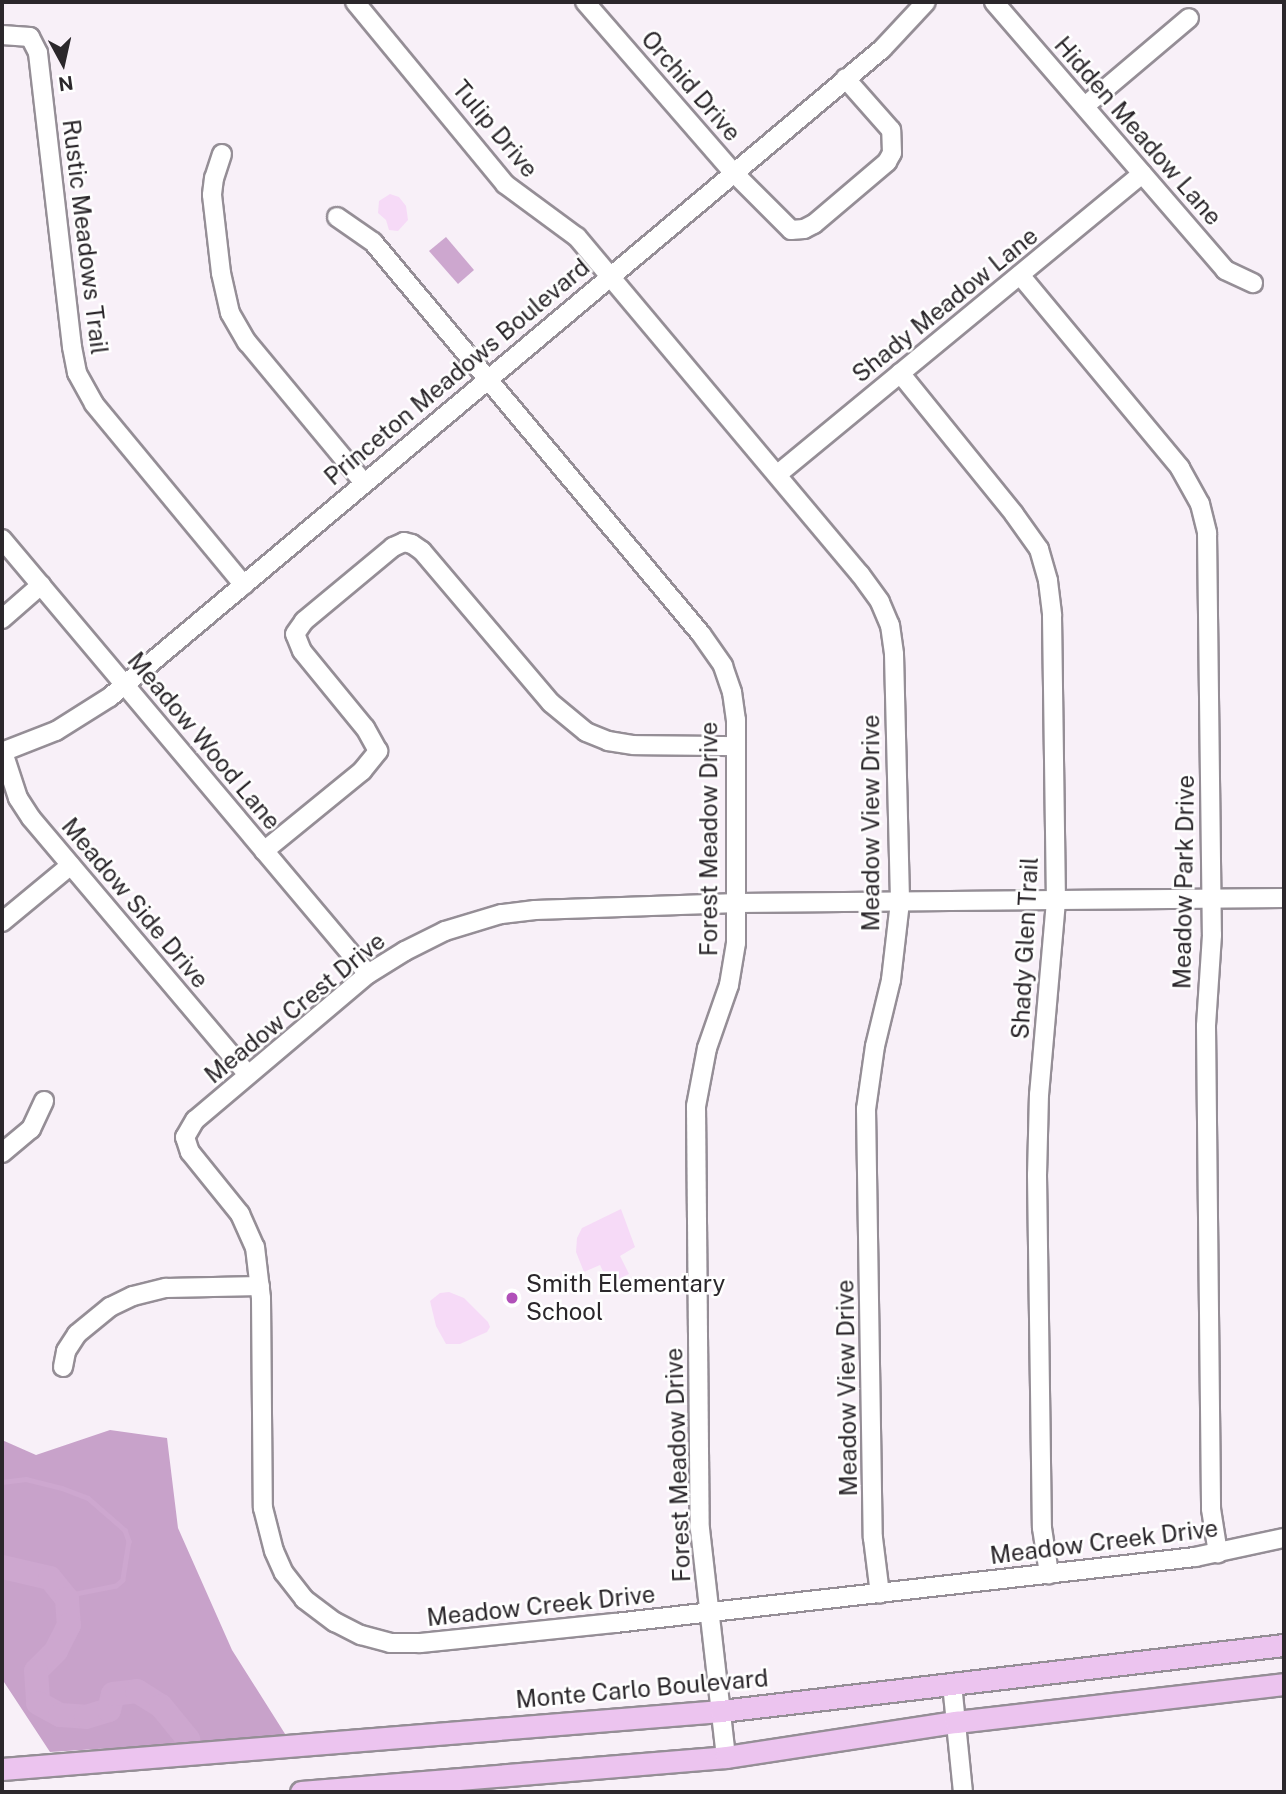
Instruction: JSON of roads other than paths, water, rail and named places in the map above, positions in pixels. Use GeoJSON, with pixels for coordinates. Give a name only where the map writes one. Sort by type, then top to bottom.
{"type":"FeatureCollection","features":[{"type":"Feature","properties":{"kind":"main road","name":"Monte Carlo Boulevard"},"geometry":{"type":"LineString","coordinates":[[2,1769],[721,1710],[1284,1645]]}},
{"type":"Feature","properties":{"kind":"main road"},"geometry":{"type":"LineString","coordinates":[[301,1792],[726,1757],[956,1722],[1284,1684]]}},
{"type":"Feature","properties":{"kind":"street","name":"Tulip Drive"},"geometry":{"type":"LineString","coordinates":[[355,2],[505,184],[532,206],[568,229],[609,275]]}},
{"type":"Feature","properties":{"kind":"street","name":"Orchid Drive"},"geometry":{"type":"LineString","coordinates":[[585,2],[733,172],[792,230],[804,229],[814,224],[887,162],[892,153],[891,130],[845,78]]}},
{"type":"Feature","properties":{"kind":"street","name":"Princeton Meadows Boulevard"},"geometry":{"type":"LineString","coordinates":[[2,752],[70,723],[124,685],[893,38],[926,2]]}},
{"type":"Feature","properties":{"kind":"street","name":"Hidden Meadow Lane"},"geometry":{"type":"LineString","coordinates":[[994,2],[1224,270],[1253,283]]}},
{"type":"Feature","properties":{"kind":"street"},"geometry":{"type":"LineString","coordinates":[[1084,106],[1189,18]]}},
{"type":"Feature","properties":{"kind":"street","name":"Rustic Meadows Trail"},"geometry":{"type":"LineString","coordinates":[[2,34],[30,37],[38,53],[77,373],[94,404],[244,585]]}},
{"type":"Feature","properties":{"kind":"street"},"geometry":{"type":"LineString","coordinates":[[222,154],[212,195],[230,313],[247,342],[364,483]]}},
{"type":"Feature","properties":{"kind":"street","name":"Shady Meadow Lane"},"geometry":{"type":"LineString","coordinates":[[778,474],[1142,174]]}},
{"type":"Feature","properties":{"kind":"street","name":"Forest Meadow Drive"},"geometry":{"type":"LineString","coordinates":[[337,217],[373,242],[716,656],[732,692],[736,746],[738,903],[732,971],[707,1048],[696,1106],[699,1499],[726,1757]]}},
{"type":"Feature","properties":{"kind":"street","name":"Meadow View Drive"},"geometry":{"type":"LineString","coordinates":[[609,275],[860,574],[880,602],[890,625],[894,654],[900,902],[891,980],[875,1046],[866,1109],[873,1538],[880,1594]]}},
{"type":"Feature","properties":{"kind":"street","name":"Meadow Park Drive"},"geometry":{"type":"LineString","coordinates":[[1020,275],[1180,468],[1200,504],[1208,550],[1211,900],[1206,1026],[1211,1509],[1218,1553]]}},
{"type":"Feature","properties":{"kind":"street","name":"Shady Glen Trail"},"geometry":{"type":"LineString","coordinates":[[900,373],[1039,549],[1048,582],[1052,616],[1055,901],[1039,1094],[1037,1175],[1042,1528],[1049,1574]]}},
{"type":"Feature","properties":{"kind":"street","name":"Meadow Wood Lane"},"geometry":{"type":"LineString","coordinates":[[2,539],[368,974]]}},
{"type":"Feature","properties":{"kind":"street"},"geometry":{"type":"LineString","coordinates":[[264,851],[362,771],[378,751],[365,728],[302,652],[295,634],[304,621],[393,547],[404,542],[422,551],[551,703],[586,732],[620,744],[736,746]]}},
{"type":"Feature","properties":{"kind":"street"},"geometry":{"type":"LineString","coordinates":[[2,619],[41,585]]}},
{"type":"Feature","properties":{"kind":"street","name":"Meadow Side Drive"},"geometry":{"type":"LineString","coordinates":[[2,752],[11,782],[24,809],[248,1075]]}},
{"type":"Feature","properties":{"kind":"street"},"geometry":{"type":"LineString","coordinates":[[2,922],[71,865]]}},
{"type":"Feature","properties":{"kind":"street","name":"Meadow Crest Drive"},"geometry":{"type":"LineString","coordinates":[[185,1138],[195,1121],[368,974],[445,930],[518,911],[738,903],[1284,898]]}},
{"type":"Feature","properties":{"kind":"street"},"geometry":{"type":"LineString","coordinates":[[2,1153],[31,1129],[44,1101]]}},
{"type":"Feature","properties":{"kind":"street","name":"Meadow Creek Drive"},"geometry":{"type":"LineString","coordinates":[[185,1138],[190,1152],[247,1225],[255,1247],[260,1286],[263,1498],[266,1528],[284,1573],[296,1591],[323,1615],[375,1640],[420,1643],[880,1594],[1218,1553],[1284,1538]]}},
{"type":"Feature","properties":{"kind":"street"},"geometry":{"type":"LineString","coordinates":[[63,1367],[66,1351],[77,1334],[110,1307],[133,1296],[166,1288],[260,1286]]}},
{"type":"Feature","properties":{"kind":"street"},"geometry":{"type":"LineString","coordinates":[[951,1684],[963,1792]]}},
{"type":"Feature","properties":{"kind":"waterway"},"geometry":{"type":"LineString","coordinates":[[2,1482],[26,1479],[88,1498],[125,1530],[129,1541],[123,1580],[116,1586],[76,1594],[67,1599]]}},
{"type":"Feature","properties":{"kind":"waterway"},"geometry":{"type":"LineString","coordinates":[[2,1567],[50,1578],[67,1599],[69,1625],[56,1651],[36,1671],[38,1703],[60,1715],[86,1717],[109,1710],[113,1694],[137,1691],[161,1706],[188,1739]]}},
{"type":"Feature","properties":{"kind":"place","name":"Smith Elementary School"},"geometry":{"type":"Point","coordinates":[512,1298]}}]}
